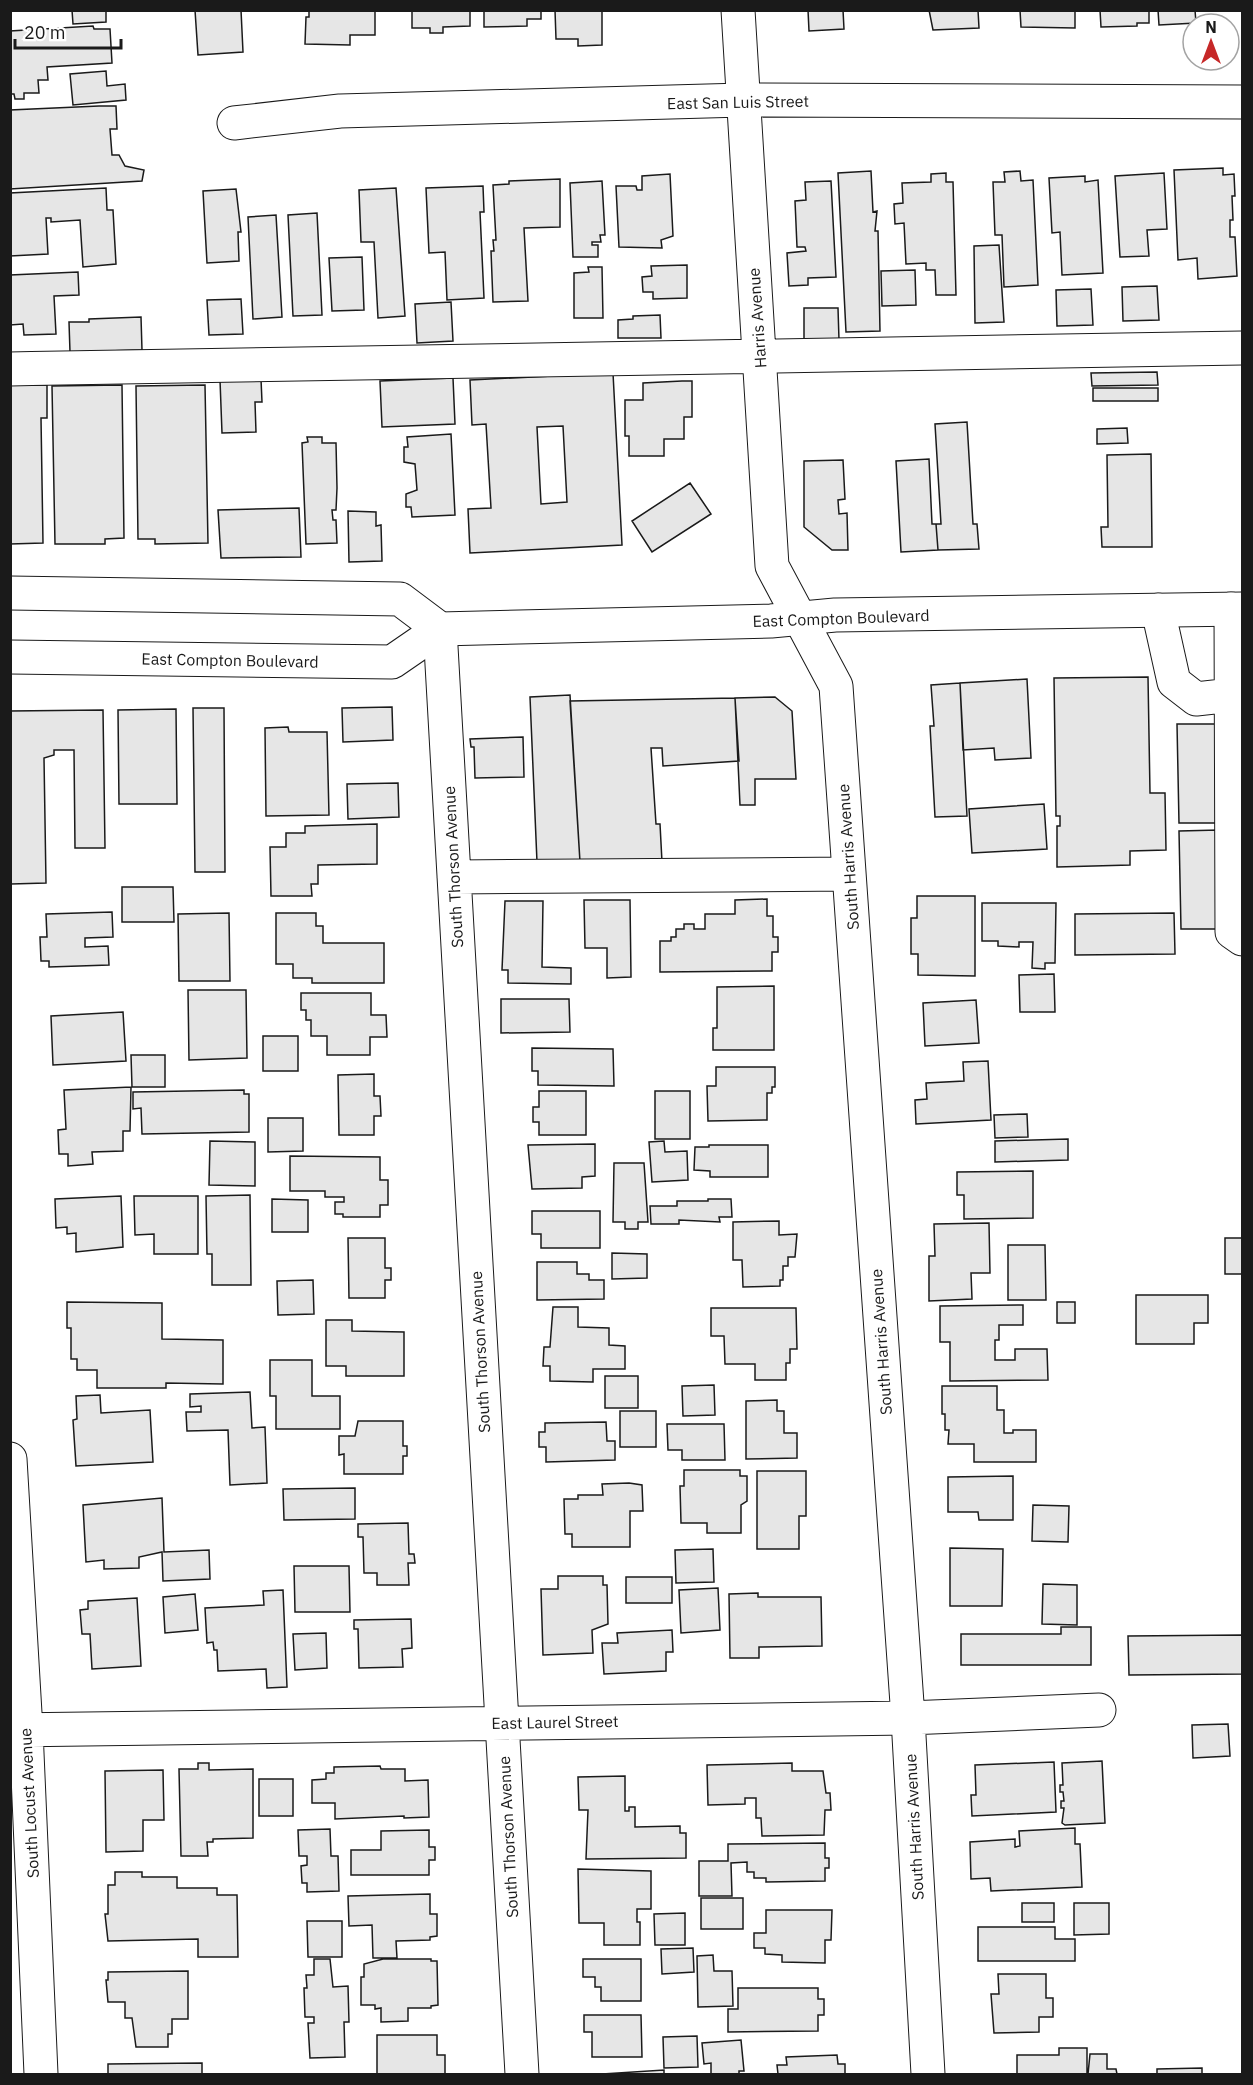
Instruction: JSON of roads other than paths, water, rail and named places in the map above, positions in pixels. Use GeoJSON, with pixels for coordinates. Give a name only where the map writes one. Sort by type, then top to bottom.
{"type":"FeatureCollection","features":[{"type":"Feature","properties":{"kind":"street","name":"Harris Avenue"},"geometry":{"type":"LineString","coordinates":[[738,10],[772,566],[799,618]]}},
{"type":"Feature","properties":{"kind":"street","name":"East San Luis Street"},"geometry":{"type":"LineString","coordinates":[[234,123],[340,111],[743,100],[1242,102]]}},
{"type":"Feature","properties":{"kind":"street"},"geometry":{"type":"LineString","coordinates":[[10,369],[922,351],[1242,348]]}},
{"type":"Feature","properties":{"kind":"street"},"geometry":{"type":"LineString","coordinates":[[10,592],[400,599],[440,629]]}},
{"type":"Feature","properties":{"kind":"street"},"geometry":{"type":"LineString","coordinates":[[1236,609],[1233,695],[1233,932],[1242,939]]}},
{"type":"Feature","properties":{"kind":"street","name":"East Compton Boulevard"},"geometry":{"type":"LineString","coordinates":[[10,657],[392,662],[440,629],[835,615],[1236,609]]}},
{"type":"Feature","properties":{"kind":"street"},"geometry":{"type":"LineString","coordinates":[[1158,610],[1174,682],[1196,699],[1233,695]]}},
{"type":"Feature","properties":{"kind":"street","name":"South Harris Avenue"},"geometry":{"type":"LineString","coordinates":[[799,618],[836,686],[908,1718],[928,2074]]}},
{"type":"Feature","properties":{"kind":"street","name":"South Thorson Avenue"},"geometry":{"type":"LineString","coordinates":[[440,629],[522,2074]]}},
{"type":"Feature","properties":{"kind":"street"},"geometry":{"type":"LineString","coordinates":[[454,877],[849,874]]}},
{"type":"Feature","properties":{"kind":"street","name":"South Locust Avenue"},"geometry":{"type":"LineString","coordinates":[[10,1459],[18,1730],[41,2074]]}},
{"type":"Feature","properties":{"kind":"street","name":"East Laurel Street"},"geometry":{"type":"LineString","coordinates":[[18,1730],[908,1718],[1099,1710]]}}]}
